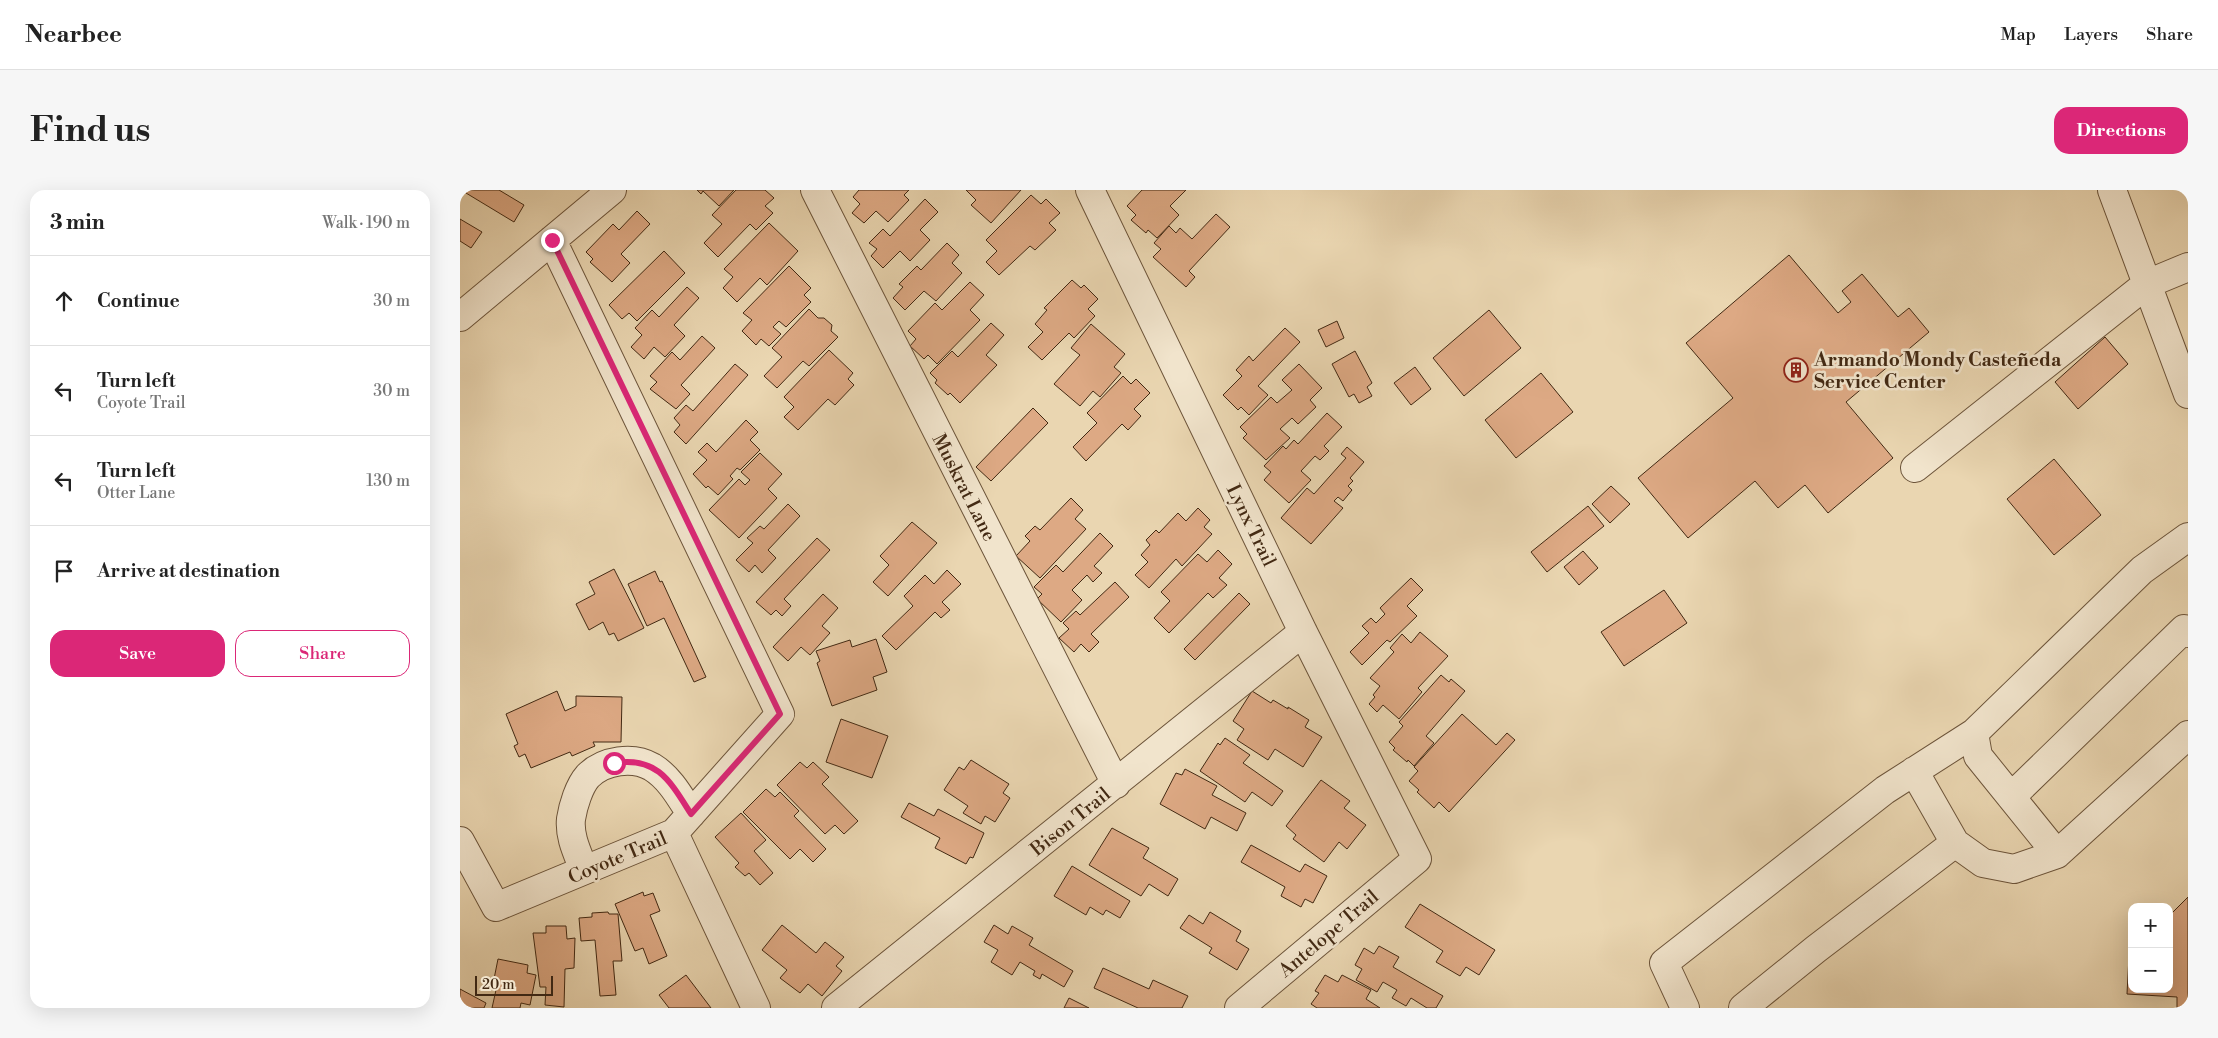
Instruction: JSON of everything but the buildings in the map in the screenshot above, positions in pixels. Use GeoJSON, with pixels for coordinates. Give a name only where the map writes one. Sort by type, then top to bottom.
{"type":"FeatureCollection","features":[{"type":"Feature","properties":{"kind":"street"},"geometry":{"type":"LineString","coordinates":[[460,317],[612,190]]}},
{"type":"Feature","properties":{"kind":"street","name":"Muskrat Lane"},"geometry":{"type":"LineString","coordinates":[[814,190],[1116,784]]}},
{"type":"Feature","properties":{"kind":"street","name":"Lynx Trail"},"geometry":{"type":"LineString","coordinates":[[1090,190],[1303,632],[1417,859]]}},
{"type":"Feature","properties":{"kind":"street"},"geometry":{"type":"LineString","coordinates":[[2112,190],[2188,394]]}},
{"type":"Feature","properties":{"kind":"street","name":"Coyote Trail"},"geometry":{"type":"LineString","coordinates":[[460,841],[496,907],[674,834],[780,714],[552,240]]}},
{"type":"Feature","properties":{"kind":"street"},"geometry":{"type":"LineString","coordinates":[[1915,468],[2147,284],[2188,267]]}},
{"type":"Feature","properties":{"kind":"street"},"geometry":{"type":"LineString","coordinates":[[1685,1008],[1664,963],[1885,790],[1974,733],[2142,570],[2188,537]]}},
{"type":"Feature","properties":{"kind":"street"},"geometry":{"type":"LineString","coordinates":[[2011,797],[2184,629],[2188,633]]}},
{"type":"Feature","properties":{"kind":"street","name":"Bison Trail"},"geometry":{"type":"LineString","coordinates":[[836,1008],[1303,632]]}},
{"type":"Feature","properties":{"kind":"street"},"geometry":{"type":"LineString","coordinates":[[1974,733],[1978,756],[2057,854]]}},
{"type":"Feature","properties":{"kind":"street"},"geometry":{"type":"LineString","coordinates":[[1914,771],[1955,843],[1983,863],[2014,869],[2057,854],[2188,735]]}},
{"type":"Feature","properties":{"kind":"street"},"geometry":{"type":"LineString","coordinates":[[584,870],[575,846],[571,818],[578,795],[588,777],[602,767],[629,760],[641,761],[672,784],[691,814]]}},
{"type":"Feature","properties":{"kind":"street"},"geometry":{"type":"LineString","coordinates":[[674,834],[756,1008]]}},
{"type":"Feature","properties":{"kind":"street"},"geometry":{"type":"LineString","coordinates":[[1743,1008],[1816,949],[1955,843]]}},
{"type":"Feature","properties":{"kind":"street","name":"Antelope Trail"},"geometry":{"type":"LineString","coordinates":[[1240,1008],[1417,859]]}},
{"type":"Feature","properties":{"kind":"place","name":"Armando Mondy Casteñeda Service Center"},"geometry":{"type":"Point","coordinates":[1796,370]}},
{"type":"Feature","properties":{"kind":"route"},"geometry":{"type":"LineString","coordinates":[[552,240],[780,714],[691,814],[672,784],[654,768],[641,761],[629,760],[614,763]]}}]}
